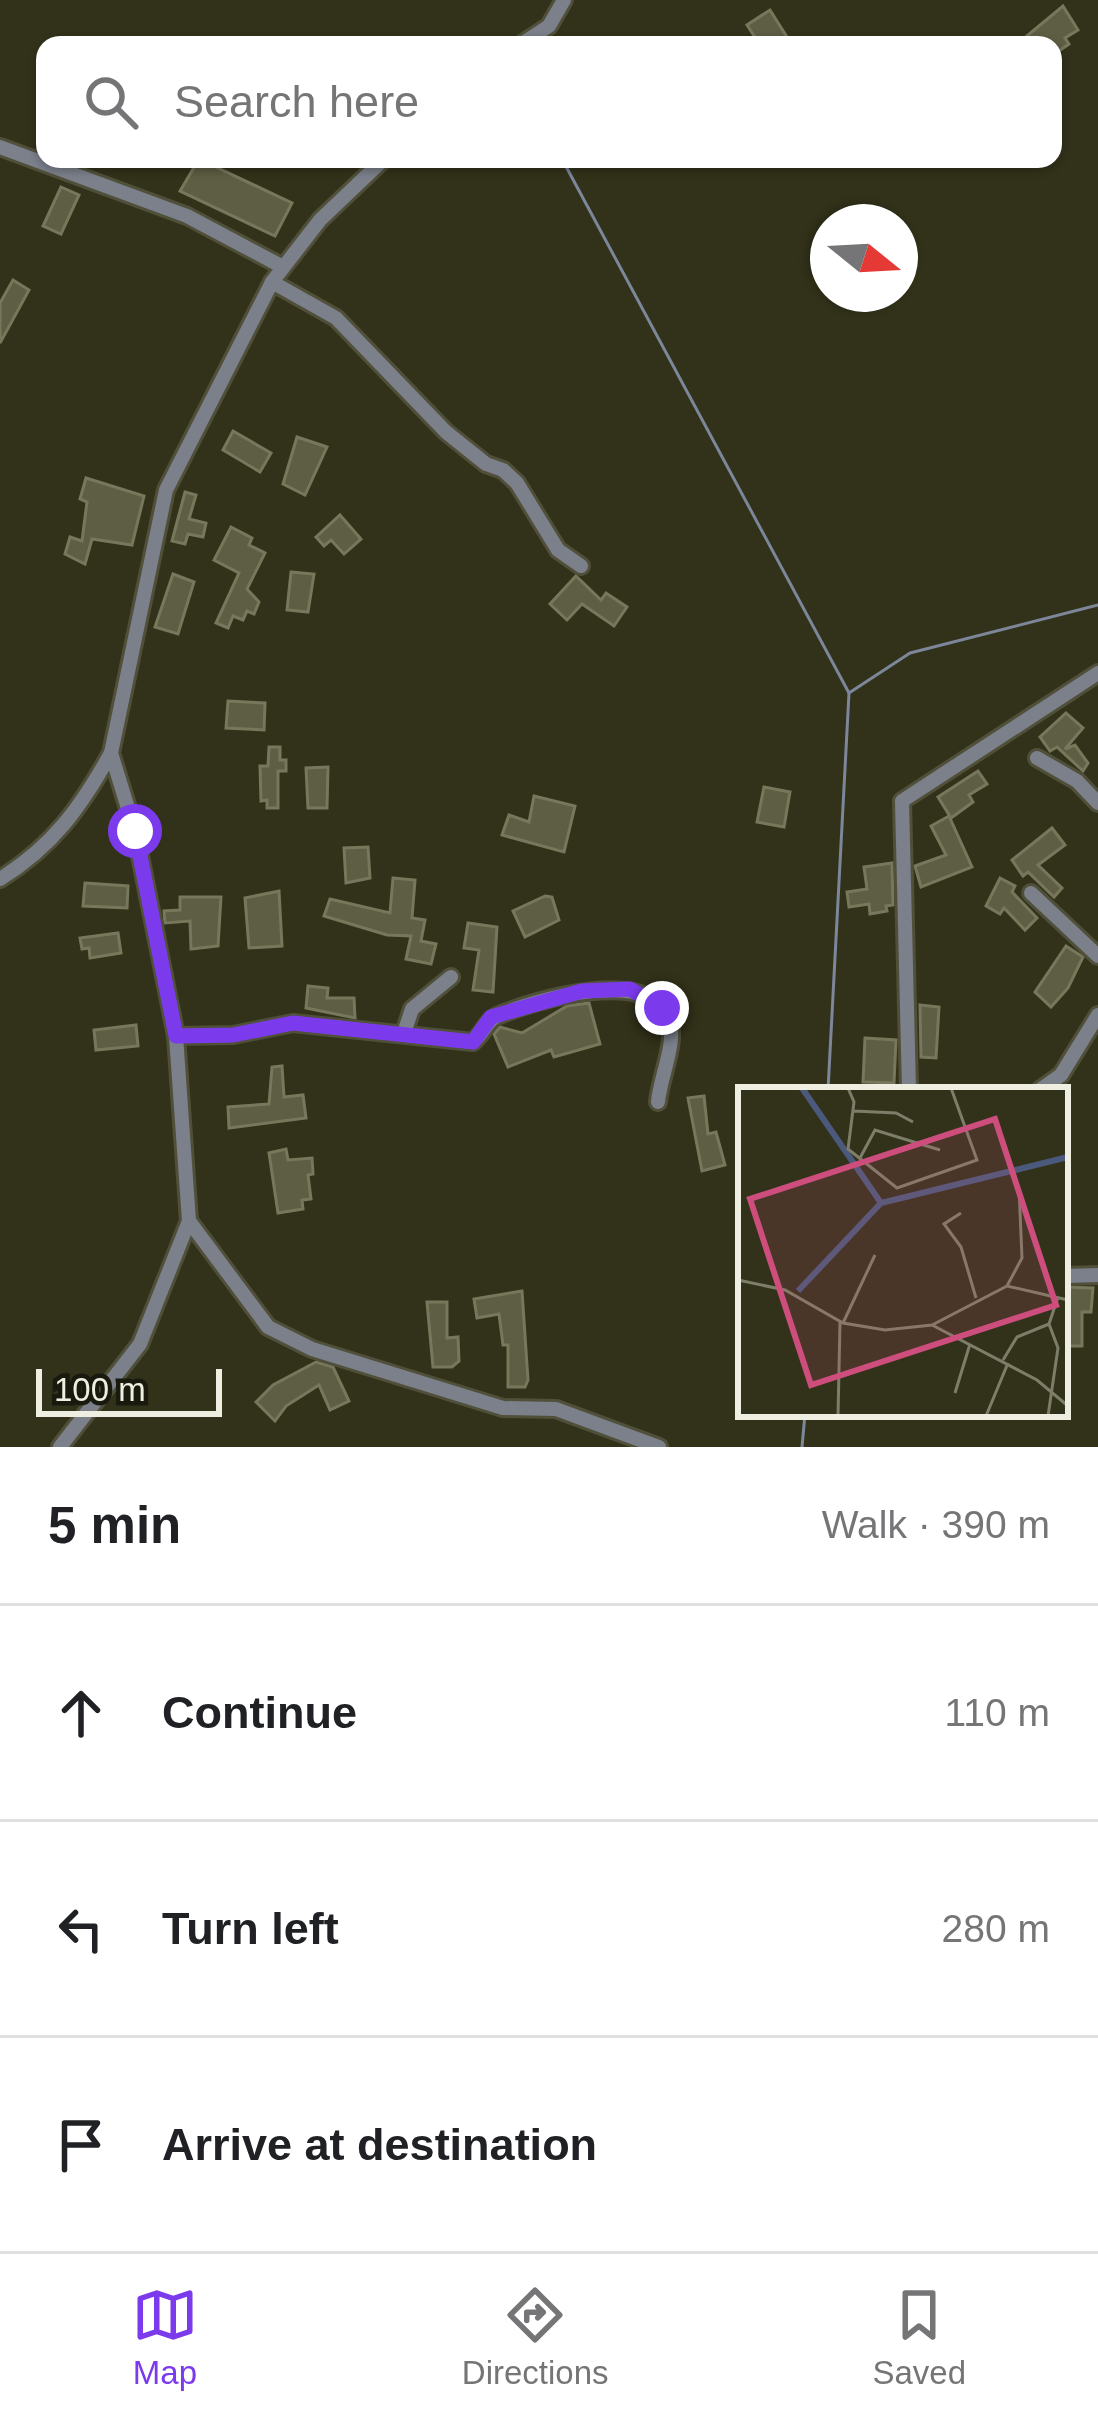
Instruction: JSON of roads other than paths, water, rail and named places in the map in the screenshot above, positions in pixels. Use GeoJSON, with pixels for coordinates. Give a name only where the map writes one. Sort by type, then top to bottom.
{"type":"FeatureCollection","features":[{"type":"Feature","properties":{"kind":"street"},"geometry":{"type":"LineString","coordinates":[[534,36],[549,26],[564,0]]}},
{"type":"Feature","properties":{"kind":"street"},"geometry":{"type":"LineString","coordinates":[[0,147],[36,160]]}},
{"type":"Feature","properties":{"kind":"street"},"geometry":{"type":"LineString","coordinates":[[57,168],[187,216],[283,267]]}},
{"type":"Feature","properties":{"kind":"street"},"geometry":{"type":"LineString","coordinates":[[0,879],[29,861],[76,817],[111,753],[166,490],[272,282],[320,220],[375,168]]}},
{"type":"Feature","properties":{"kind":"street"},"geometry":{"type":"LineString","coordinates":[[272,282],[336,318],[446,432],[503,470],[517,483],[558,550],[581,566]]}},
{"type":"Feature","properties":{"kind":"street"},"geometry":{"type":"LineString","coordinates":[[909,1087],[902,801],[1098,673]]}},
{"type":"Feature","properties":{"kind":"street"},"geometry":{"type":"LineString","coordinates":[[60,1447],[140,1344],[189,1221],[176,1036],[135,831],[111,753]]}},
{"type":"Feature","properties":{"kind":"street"},"geometry":{"type":"LineString","coordinates":[[1037,758],[1077,781],[1098,803]]}},
{"type":"Feature","properties":{"kind":"street"},"geometry":{"type":"LineString","coordinates":[[1031,893],[1098,956]]}},
{"type":"Feature","properties":{"kind":"street"},"geometry":{"type":"LineString","coordinates":[[404,1034],[412,1009],[451,977]]}},
{"type":"Feature","properties":{"kind":"street"},"geometry":{"type":"LineString","coordinates":[[176,1036],[233,1035],[293,1023],[473,1042],[491,1017],[582,991],[630,989],[662,1008],[670,1022],[658,1102]]}},
{"type":"Feature","properties":{"kind":"street"},"geometry":{"type":"LineString","coordinates":[[1043,1087],[1071,1063],[1098,1016]]}},
{"type":"Feature","properties":{"kind":"street"},"geometry":{"type":"LineString","coordinates":[[189,1221],[268,1327],[312,1349],[502,1408],[556,1408],[659,1447]]}},
{"type":"Feature","properties":{"kind":"street"},"geometry":{"type":"LineString","coordinates":[[1068,1276],[1098,1275]]}},
{"type":"Feature","properties":{"kind":"waterway"},"geometry":{"type":"LineString","coordinates":[[567,168],[849,693],[828,1087]]}},
{"type":"Feature","properties":{"kind":"waterway"},"geometry":{"type":"LineString","coordinates":[[849,693],[910,653],[1098,605]]}},
{"type":"Feature","properties":{"kind":"waterway"},"geometry":{"type":"LineString","coordinates":[[802,1447],[805,1417]]}}]}
